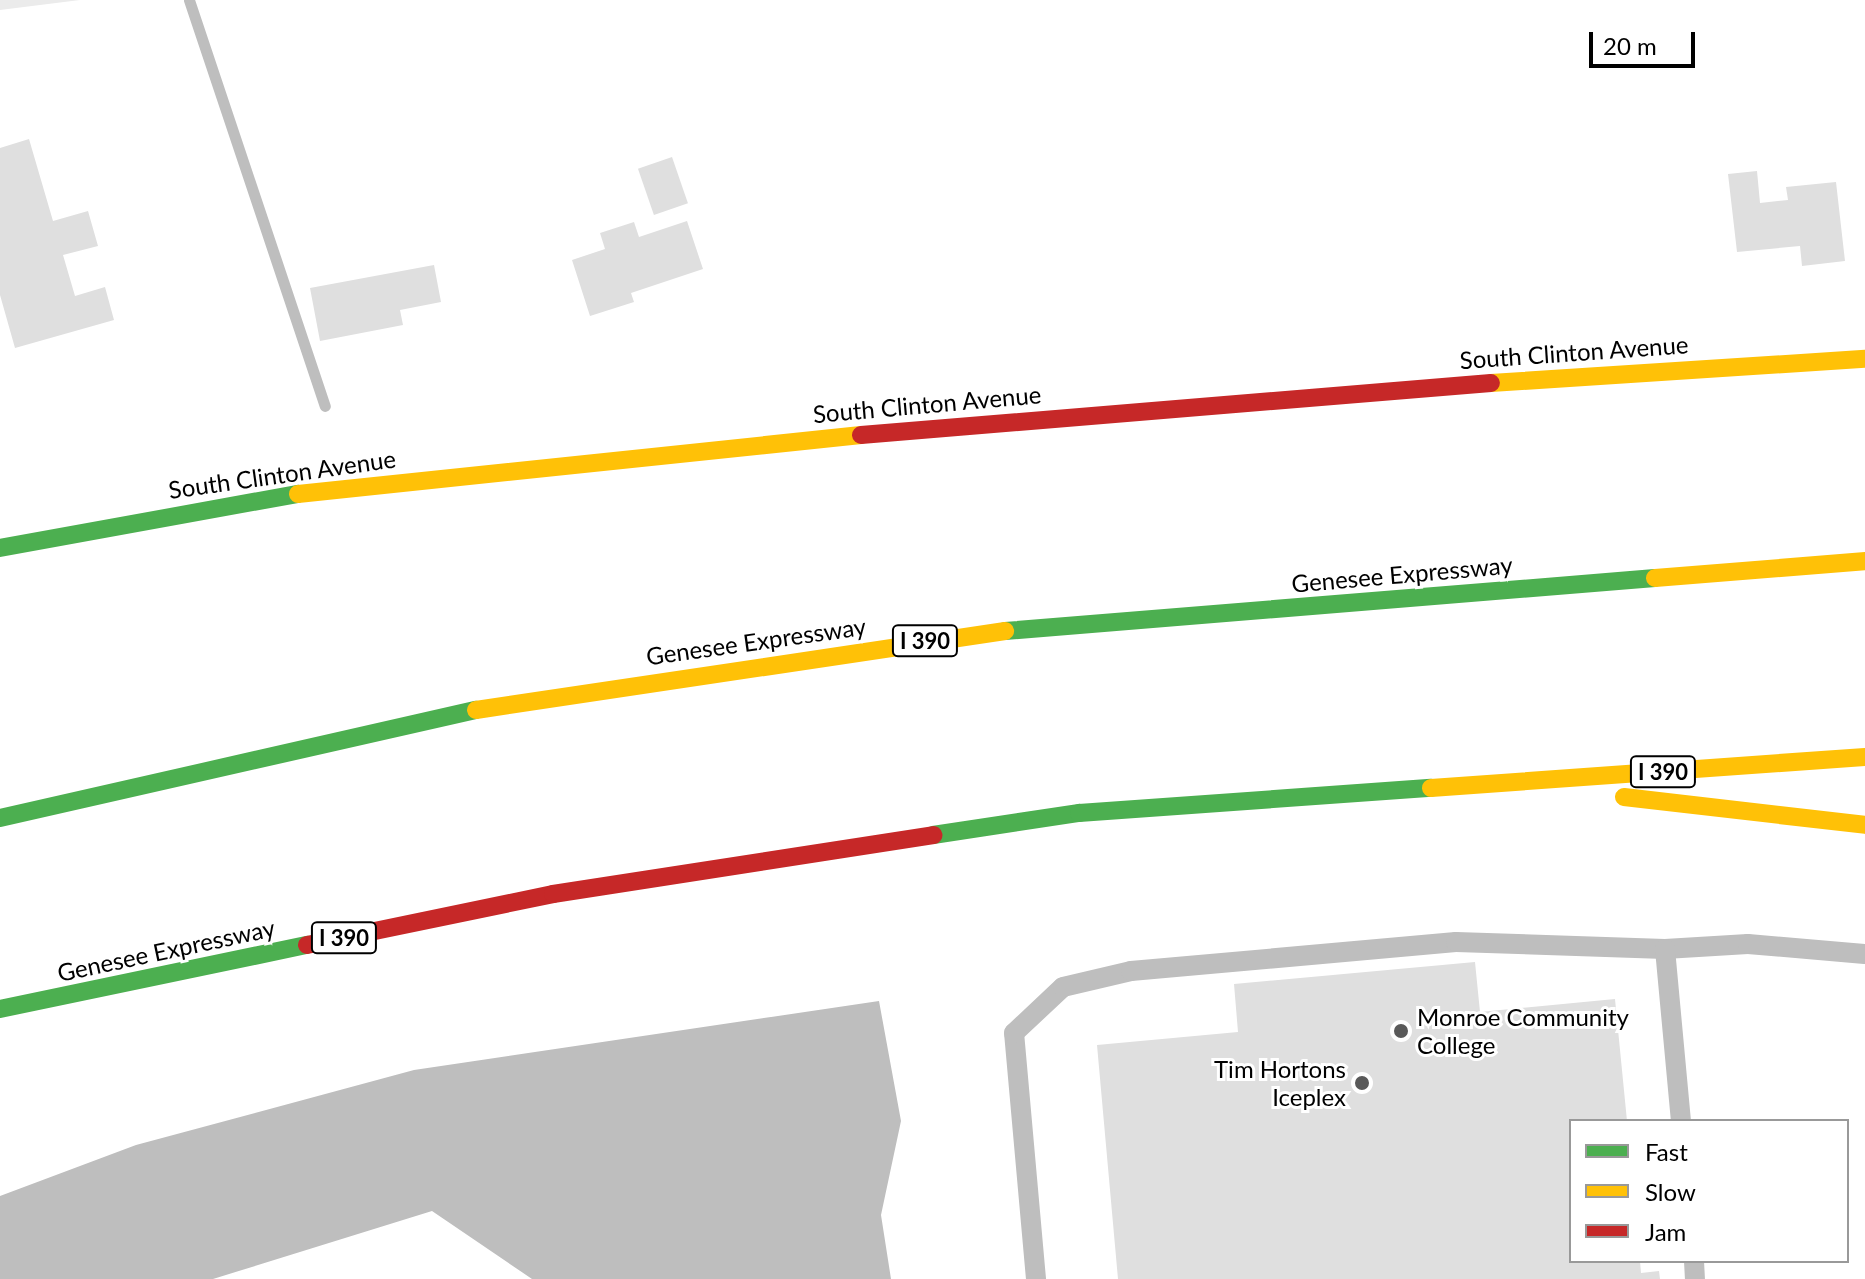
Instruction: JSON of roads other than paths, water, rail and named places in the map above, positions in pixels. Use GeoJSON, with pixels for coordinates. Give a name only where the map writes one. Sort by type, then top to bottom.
{"type":"FeatureCollection","features":[{"type":"Feature","properties":{"kind":"main road","name":"South Clinton Avenue"},"geometry":{"type":"LineString","coordinates":[[0,548],[197,508],[478,471],[1254,398],[1865,359]]}},
{"type":"Feature","properties":{"kind":"main road","name":"Genesee Expressway"},"geometry":{"type":"LineString","coordinates":[[0,818],[527,698],[988,632],[1865,561]]}},
{"type":"Feature","properties":{"kind":"main road","name":"Genesee Expressway"},"geometry":{"type":"LineString","coordinates":[[0,1009],[553,894],[1079,813],[1865,757]]}},
{"type":"Feature","properties":{"kind":"main road"},"geometry":{"type":"LineString","coordinates":[[1462,787],[1662,799],[1865,825]]}},
{"type":"Feature","properties":{"kind":"lane"},"geometry":{"type":"LineString","coordinates":[[1036,1279],[1014,1033],[1063,987],[1131,971],[1456,942],[1665,949],[1748,944],[1865,954]]}},
{"type":"Feature","properties":{"kind":"lane"},"geometry":{"type":"LineString","coordinates":[[1665,949],[1681,1119]]}},
{"type":"Feature","properties":{"kind":"waterway"},"geometry":{"type":"LineString","coordinates":[[189,0],[325,406]]}},
{"type":"Feature","properties":{"kind":"place","name":"Monroe Community College"},"geometry":{"type":"Point","coordinates":[1401,1031]}},
{"type":"Feature","properties":{"kind":"place","name":"Tim Hortons Iceplex"},"geometry":{"type":"Point","coordinates":[1362,1083]}}]}
